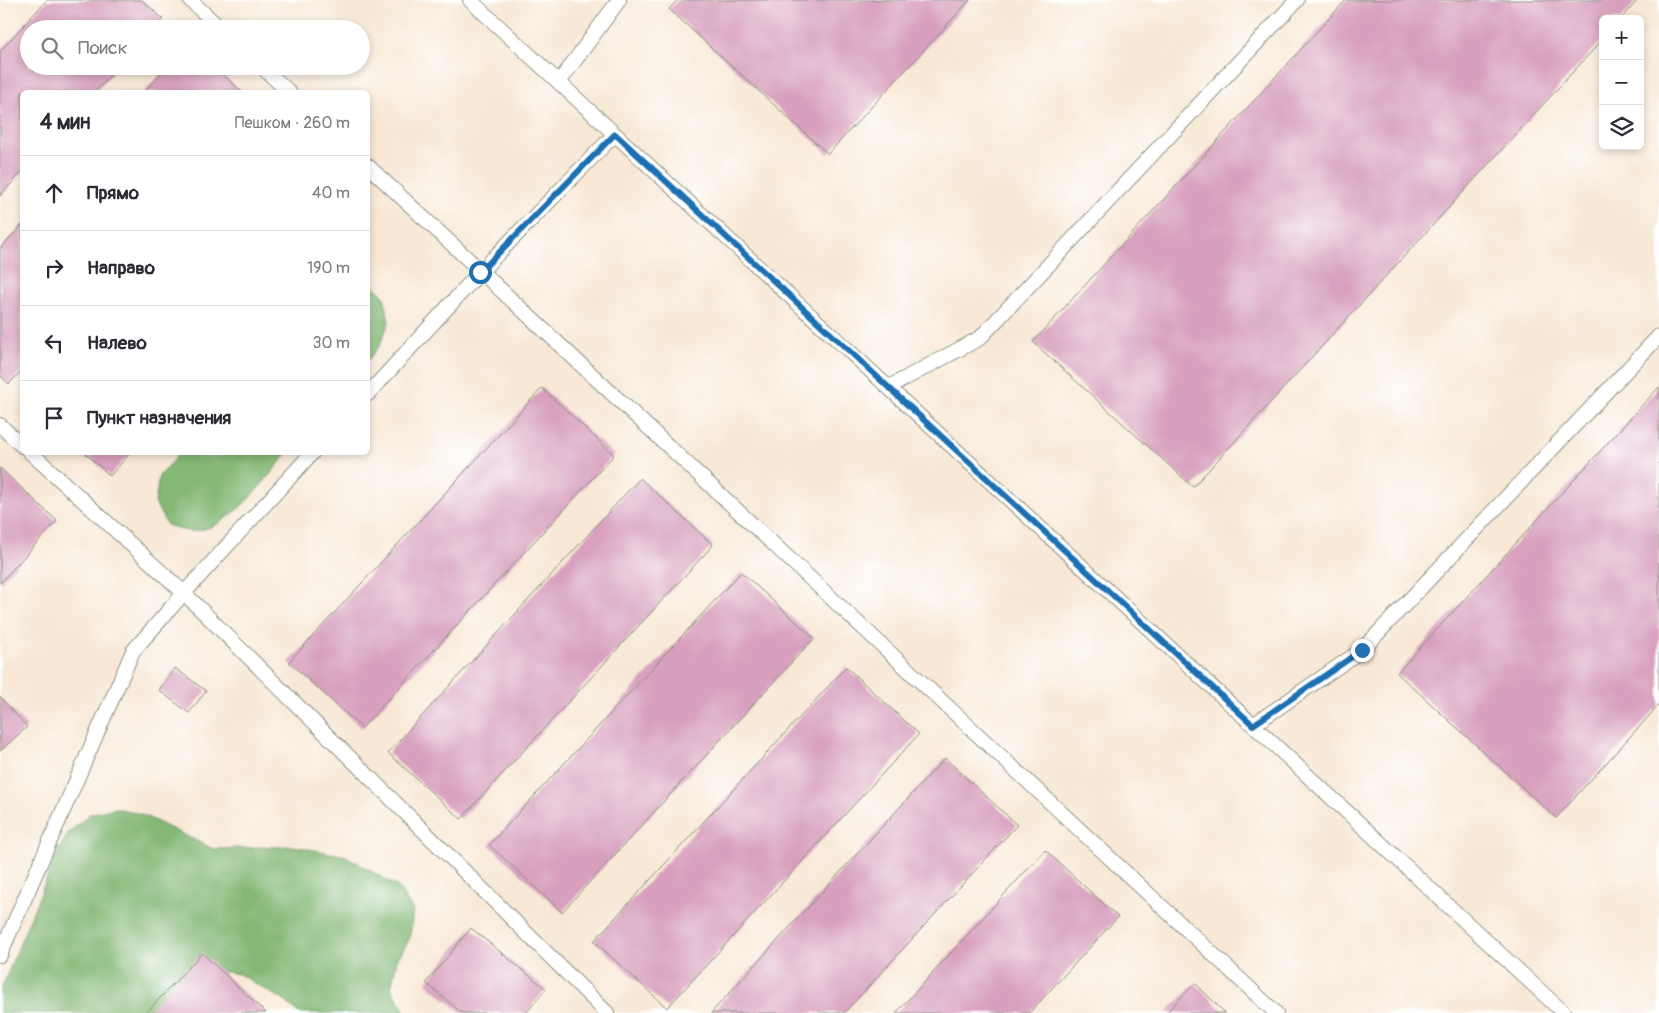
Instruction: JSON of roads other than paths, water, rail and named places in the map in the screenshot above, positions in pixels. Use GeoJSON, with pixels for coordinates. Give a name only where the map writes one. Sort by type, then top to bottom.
{"type":"FeatureCollection","features":[{"type":"Feature","properties":{"kind":"lane"},"geometry":{"type":"LineString","coordinates":[[190,0],[211,20]]}},
{"type":"Feature","properties":{"kind":"lane"},"geometry":{"type":"LineString","coordinates":[[470,0],[1564,1013]]}},
{"type":"Feature","properties":{"kind":"lane"},"geometry":{"type":"LineString","coordinates":[[559,82],[619,0]]}},
{"type":"Feature","properties":{"kind":"lane"},"geometry":{"type":"LineString","coordinates":[[889,387],[980,338],[1297,0]]}},
{"type":"Feature","properties":{"kind":"lane"},"geometry":{"type":"LineString","coordinates":[[271,75],[287,90]]}},
{"type":"Feature","properties":{"kind":"lane"},"geometry":{"type":"LineString","coordinates":[[370,392],[480,272],[615,134]]}},
{"type":"Feature","properties":{"kind":"lane"},"geometry":{"type":"LineString","coordinates":[[370,168],[1276,1013]]}},
{"type":"Feature","properties":{"kind":"lane"},"geometry":{"type":"LineString","coordinates":[[1253,725],[1362,650],[1659,336]]}},
{"type":"Feature","properties":{"kind":"lane"},"geometry":{"type":"LineString","coordinates":[[0,425],[20,444]]}},
{"type":"Feature","properties":{"kind":"lane"},"geometry":{"type":"LineString","coordinates":[[33,455],[184,593],[607,1013]]}},
{"type":"Feature","properties":{"kind":"lane"},"geometry":{"type":"LineString","coordinates":[[0,955],[133,651],[310,455]]}}]}
